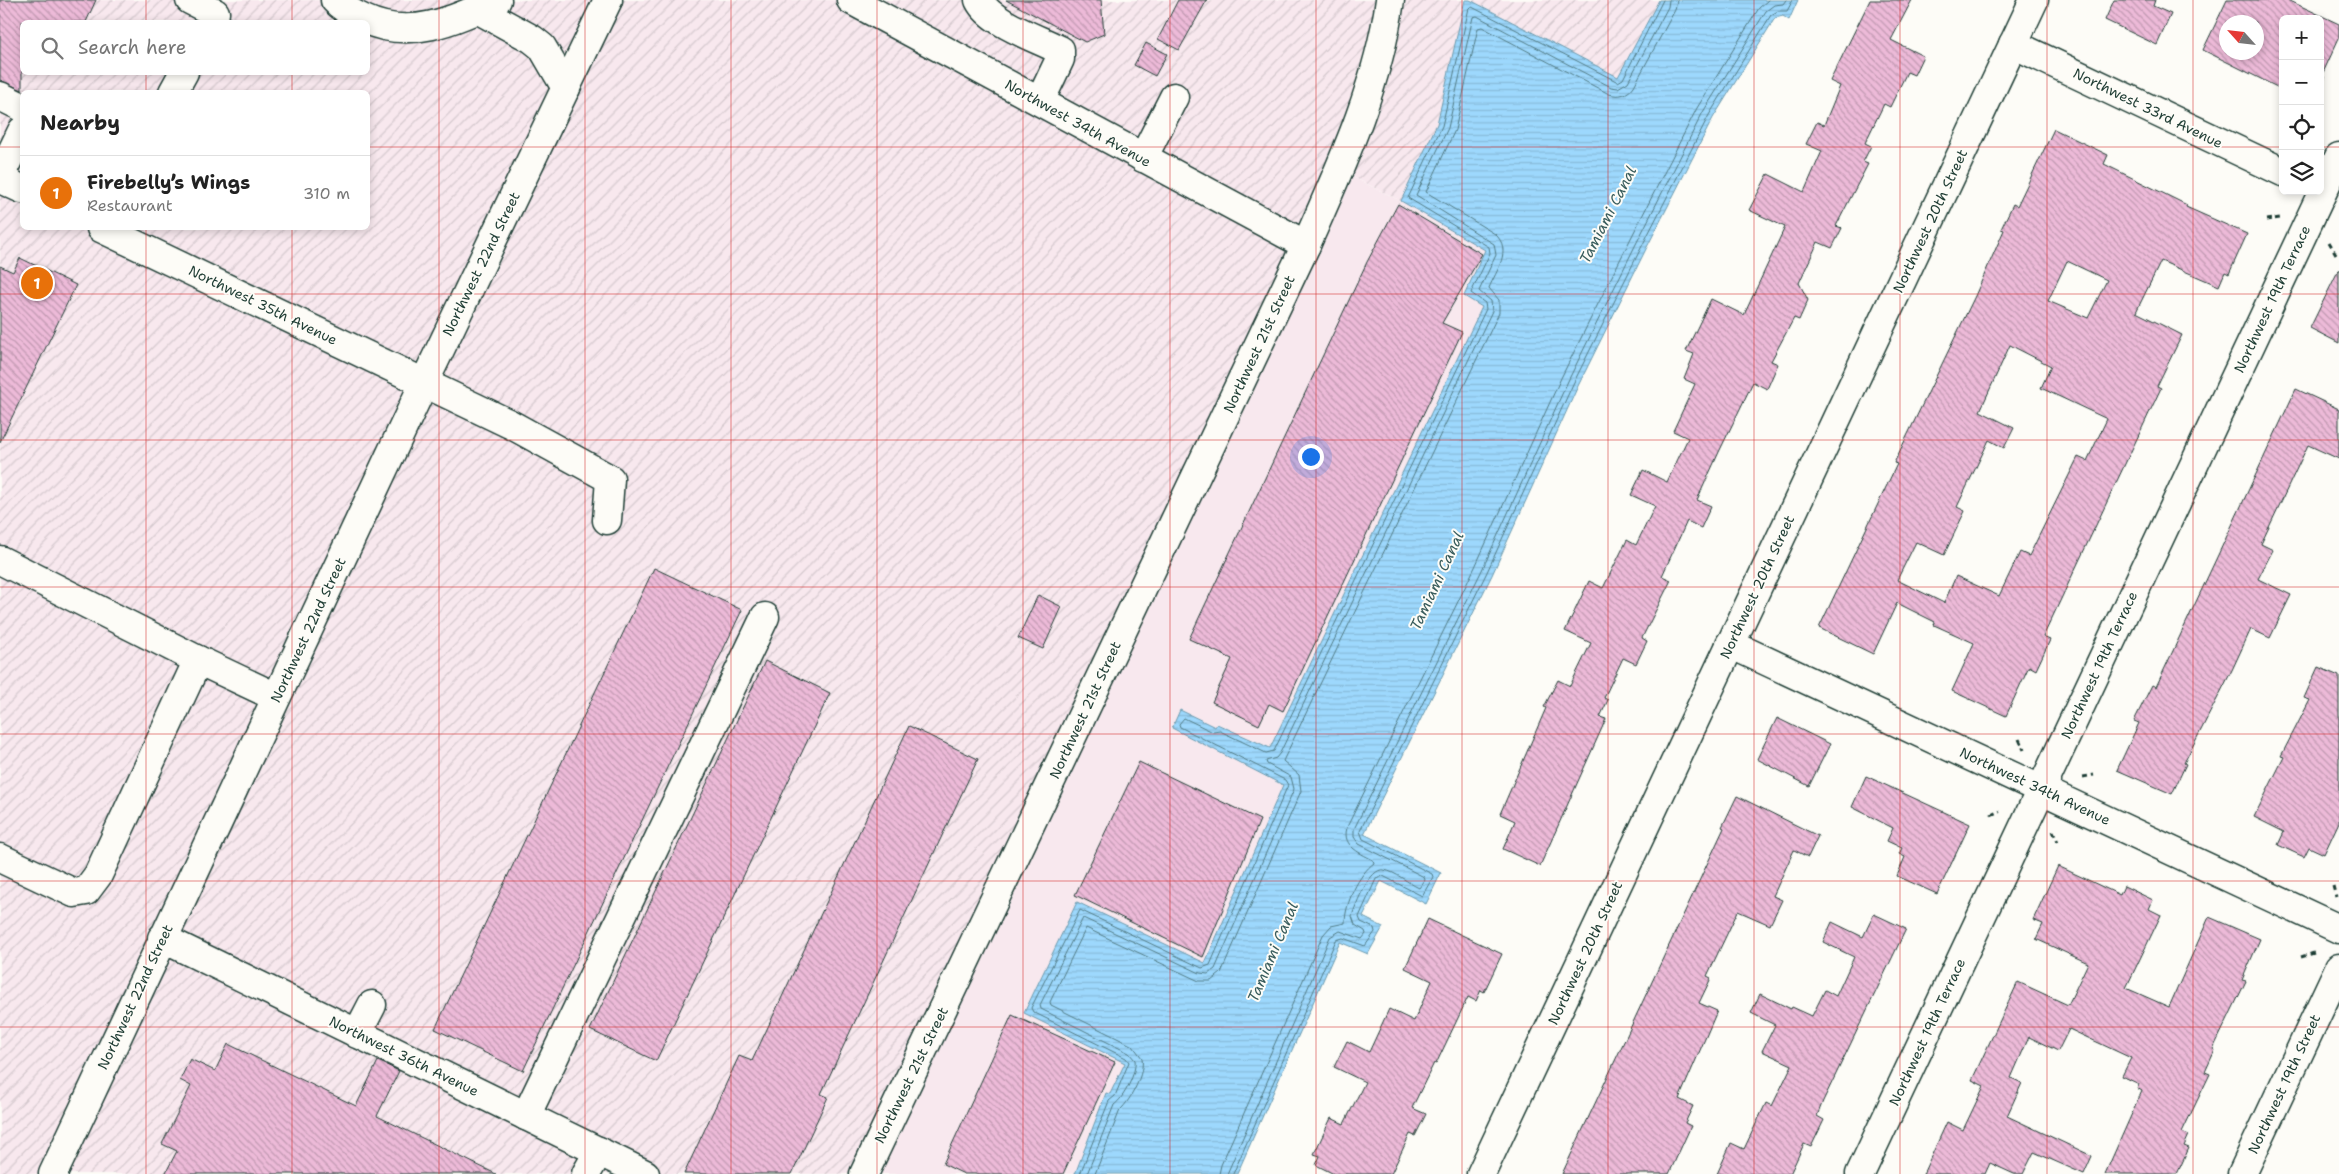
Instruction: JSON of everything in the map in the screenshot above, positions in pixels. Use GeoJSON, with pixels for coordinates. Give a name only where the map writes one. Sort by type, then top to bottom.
{"type":"FeatureCollection","features":[{"type":"Feature","properties":{"kind":"street"},"geometry":{"type":"LineString","coordinates":[[190,0],[216,12]]}},
{"type":"Feature","properties":{"kind":"street"},"geometry":{"type":"LineString","coordinates":[[335,0],[353,14],[366,20]]}},
{"type":"Feature","properties":{"kind":"street","name":"Northwest 22nd Street"},"geometry":{"type":"LineString","coordinates":[[53,1174],[162,938],[424,383],[608,0]]}},
{"type":"Feature","properties":{"kind":"street","name":"Northwest 34th Avenue"},"geometry":{"type":"LineString","coordinates":[[851,0],[1306,245]]}},
{"type":"Feature","properties":{"kind":"street"},"geometry":{"type":"LineString","coordinates":[[979,0],[983,7],[998,20],[1060,50],[1060,59],[1040,101]]}},
{"type":"Feature","properties":{"kind":"street"},"geometry":{"type":"LineString","coordinates":[[1306,245],[1362,113],[1374,77],[1390,0]]}},
{"type":"Feature","properties":{"kind":"street","name":"Northwest 20th Street"},"geometry":{"type":"LineString","coordinates":[[1481,1174],[2034,0]]}},
{"type":"Feature","properties":{"kind":"street"},"geometry":{"type":"LineString","coordinates":[[370,22],[394,29],[425,28],[456,18],[487,4],[542,47],[566,88]]}},
{"type":"Feature","properties":{"kind":"street","name":"Northwest 33rd Avenue"},"geometry":{"type":"LineString","coordinates":[[2013,44],[2279,170]]}},
{"type":"Feature","properties":{"kind":"street"},"geometry":{"type":"LineString","coordinates":[[175,90],[182,75]]}},
{"type":"Feature","properties":{"kind":"street"},"geometry":{"type":"LineString","coordinates":[[0,96],[20,106]]}},
{"type":"Feature","properties":{"kind":"street"},"geometry":{"type":"LineString","coordinates":[[1143,158],[1174,97]]}},
{"type":"Feature","properties":{"kind":"street"},"geometry":{"type":"LineString","coordinates":[[20,135],[0,177],[20,189]]}},
{"type":"Feature","properties":{"kind":"street","name":"Northwest 19th Terrace"},"geometry":{"type":"LineString","coordinates":[[1860,1174],[2040,789],[2327,194],[2339,157]]}},
{"type":"Feature","properties":{"kind":"street","name":"Northwest 35th Avenue"},"geometry":{"type":"LineString","coordinates":[[107,230],[510,424],[610,478],[608,520]]}},
{"type":"Feature","properties":{"kind":"street","name":"Northwest 21st Street"},"geometry":{"type":"LineString","coordinates":[[864,1174],[1306,245]]}},
{"type":"Feature","properties":{"kind":"street"},"geometry":{"type":"LineString","coordinates":[[0,560],[198,660],[276,697]]}},
{"type":"Feature","properties":{"kind":"street"},"geometry":{"type":"LineString","coordinates":[[526,1116],[765,618]]}},
{"type":"Feature","properties":{"kind":"street","name":"Northwest 34th Avenue"},"geometry":{"type":"LineString","coordinates":[[1730,644],[2339,929]]}},
{"type":"Feature","properties":{"kind":"street"},"geometry":{"type":"LineString","coordinates":[[0,858],[74,892],[86,891],[98,876],[198,660]]}},
{"type":"Feature","properties":{"kind":"street","name":"Northwest 36th Avenue"},"geometry":{"type":"LineString","coordinates":[[162,938],[526,1116],[592,1163],[645,1174]]}},
{"type":"Feature","properties":{"kind":"street","name":"Northwest 19th Street"},"geometry":{"type":"LineString","coordinates":[[2242,1174],[2339,968]]}},
{"type":"Feature","properties":{"kind":"street"},"geometry":{"type":"LineString","coordinates":[[356,1034],[372,1005]]}},
{"type":"Feature","properties":{"kind":"path"},"geometry":{"type":"LineString","coordinates":[[2050,826],[2058,842]]}},
{"type":"Feature","properties":{"kind":"path"},"geometry":{"type":"LineString","coordinates":[[2333,886],[2337,900]]}},
{"type":"Feature","properties":{"kind":"path"},"geometry":{"type":"LineString","coordinates":[[2301,957],[2317,952]]}},
{"type":"Feature","properties":{"kind":"shaded area"},"geometry":{"type":"Polygon","coordinates":[[[0,0],[1465,0],[1437,124],[1401,201],[1329,165],[857,1174],[0,1174],[0,0]]]}},
{"type":"Feature","properties":{"kind":"shaded area"},"geometry":{"type":"Polygon","coordinates":[[[1470,0],[1659,0],[1618,77],[1470,0]]]}},
{"type":"Feature","properties":{"kind":"shaded area"},"geometry":{"type":"Polygon","coordinates":[[[1328,165],[1401,201],[1485,250],[1464,296],[1482,307],[1269,749],[1218,724],[1215,727],[1180,710],[1172,728],[1283,785],[1205,964],[1077,903],[1024,1012],[1125,1063],[1110,1095],[1106,1093],[1075,1174],[857,1174],[1328,165]]]}},
{"type":"Feature","properties":{"kind":"water","name":"Tamiami Canal"},"geometry":{"type":"Polygon","coordinates":[[[1465,0],[1470,0],[1618,77],[1659,0],[1798,0],[1789,20],[1783,16],[1775,18],[1713,118],[1578,386],[1492,575],[1364,834],[1441,873],[1426,904],[1381,881],[1363,917],[1383,927],[1368,954],[1340,942],[1237,1174],[1075,1174],[1106,1093],[1110,1094],[1125,1063],[1024,1013],[1077,902],[1205,963],[1283,785],[1172,728],[1180,710],[1215,727],[1217,724],[1270,748],[1482,307],[1464,296],[1485,250],[1401,201],[1437,124],[1465,0]]]}},
{"type":"Feature","properties":{"kind":"building"},"geometry":{"type":"Polygon","coordinates":[[[0,0],[96,0],[87,20],[20,20],[20,75],[22,75],[22,90],[0,80],[0,0]]]}},
{"type":"Feature","properties":{"kind":"building"},"geometry":{"type":"Polygon","coordinates":[[[1006,0],[1101,0],[1104,34],[1085,42],[1006,0]]]}},
{"type":"Feature","properties":{"kind":"building"},"geometry":{"type":"Polygon","coordinates":[[[1178,0],[1207,0],[1179,50],[1158,39],[1178,0]]]}},
{"type":"Feature","properties":{"kind":"building"},"geometry":{"type":"Polygon","coordinates":[[[1870,0],[1912,0],[1891,40],[1923,56],[1914,75],[1907,72],[1890,107],[1884,104],[1865,143],[1871,146],[1863,162],[1868,164],[1836,226],[1842,228],[1832,248],[1818,242],[1799,283],[1808,300],[1799,320],[1794,318],[1771,361],[1778,364],[1767,389],[1753,382],[1719,452],[1697,500],[1711,506],[1701,528],[1687,521],[1662,576],[1671,580],[1642,638],[1647,641],[1636,664],[1623,658],[1604,698],[1608,700],[1600,717],[1606,719],[1540,866],[1503,849],[1515,821],[1500,814],[1546,708],[1544,707],[1558,680],[1570,686],[1591,643],[1565,631],[1589,581],[1603,588],[1627,540],[1636,545],[1655,506],[1631,495],[1643,470],[1667,482],[1688,438],[1673,431],[1695,384],[1684,379],[1694,354],[1686,351],[1711,299],[1744,315],[1785,227],[1749,210],[1768,174],[1804,192],[1822,151],[1806,144],[1817,122],[1824,125],[1840,86],[1830,81],[1870,0]]]}},
{"type":"Feature","properties":{"kind":"building"},"geometry":{"type":"Polygon","coordinates":[[[2114,0],[2155,0],[2153,6],[2171,14],[2157,45],[2105,20],[2114,0]]]}},
{"type":"Feature","properties":{"kind":"building"},"geometry":{"type":"Polygon","coordinates":[[[2227,0],[2288,0],[2320,15],[2279,15],[2279,88],[2223,60],[2264,60],[2264,15],[2220,15],[2227,0]]]}},
{"type":"Feature","properties":{"kind":"building"},"geometry":{"type":"Polygon","coordinates":[[[2219,17],[2219,58],[2203,50],[2219,17]]]}},
{"type":"Feature","properties":{"kind":"building"},"geometry":{"type":"Polygon","coordinates":[[[2324,17],[2339,24],[2339,38],[2324,70],[2324,17]]]}},
{"type":"Feature","properties":{"kind":"building"},"geometry":{"type":"Polygon","coordinates":[[[1146,43],[1167,54],[1155,76],[1134,65],[1146,43]]]}},
{"type":"Feature","properties":{"kind":"building"},"geometry":{"type":"Polygon","coordinates":[[[2054,129],[2108,155],[2104,164],[2187,205],[2186,207],[2247,234],[2229,274],[2225,272],[2219,286],[2161,261],[2136,312],[2182,335],[2157,386],[2161,388],[2043,637],[2050,640],[2036,670],[2029,666],[2006,716],[1952,691],[1974,643],[1934,625],[1935,622],[1897,603],[1873,654],[1819,628],[1897,464],[1894,463],[1975,296],[2004,230],[2001,229],[2013,204],[2017,206],[2054,129]],[[2067,261],[2048,301],[2088,318],[2107,280],[2067,261]],[[2010,345],[1980,411],[2014,428],[2004,448],[1989,440],[1957,507],[1965,511],[1944,555],[1916,542],[1897,580],[1944,603],[1956,576],[1999,596],[2020,552],[2029,556],[2078,457],[2087,461],[2107,419],[2041,388],[2051,366],[2010,345]]]}},
{"type":"Feature","properties":{"kind":"building"},"geometry":{"type":"Polygon","coordinates":[[[1398,204],[1482,254],[1442,323],[1462,332],[1283,711],[1269,704],[1259,725],[1212,702],[1232,659],[1189,639],[1367,262],[1398,204]]]}},
{"type":"Feature","properties":{"kind":"building"},"geometry":{"type":"Polygon","coordinates":[[[20,258],[76,285],[0,442],[0,266],[13,272],[20,258]]]}},
{"type":"Feature","properties":{"kind":"building"},"geometry":{"type":"Polygon","coordinates":[[[2339,269],[2339,343],[2310,328],[2339,269]]]}},
{"type":"Feature","properties":{"kind":"building"},"geometry":{"type":"Polygon","coordinates":[[[2296,389],[2339,409],[2339,459],[2308,445],[2261,544],[2273,550],[2258,579],[2291,595],[2270,638],[2251,629],[2184,763],[2186,764],[2172,794],[2117,770],[2139,723],[2134,721],[2152,685],[2156,687],[2296,389]]]}},
{"type":"Feature","properties":{"kind":"building"},"geometry":{"type":"Polygon","coordinates":[[[654,568],[742,610],[523,1071],[435,1029],[654,568]]]}},
{"type":"Feature","properties":{"kind":"building"},"geometry":{"type":"Polygon","coordinates":[[[1038,595],[1062,607],[1043,649],[1018,638],[1038,595]]]}},
{"type":"Feature","properties":{"kind":"building"},"geometry":{"type":"Polygon","coordinates":[[[765,661],[830,693],[656,1061],[590,1030],[765,661]]]}},
{"type":"Feature","properties":{"kind":"building"},"geometry":{"type":"Polygon","coordinates":[[[2318,667],[2339,676],[2339,822],[2324,854],[2309,847],[2304,857],[2278,845],[2284,832],[2254,817],[2284,757],[2281,756],[2310,700],[2304,698],[2318,667]]]}},
{"type":"Feature","properties":{"kind":"building"},"geometry":{"type":"Polygon","coordinates":[[[1777,718],[1830,744],[1809,786],[1757,759],[1777,718]]]}},
{"type":"Feature","properties":{"kind":"building"},"geometry":{"type":"Polygon","coordinates":[[[909,726],[978,759],[821,1094],[828,1097],[792,1174],[684,1174],[739,1056],[752,1061],[909,726]]]}},
{"type":"Feature","properties":{"kind":"building"},"geometry":{"type":"Polygon","coordinates":[[[1139,762],[1260,820],[1203,957],[1075,895],[1139,762]]]}},
{"type":"Feature","properties":{"kind":"building"},"geometry":{"type":"Polygon","coordinates":[[[1866,776],[1970,824],[1937,894],[1897,876],[1905,857],[1899,854],[1902,848],[1887,841],[1893,828],[1852,807],[1866,776]]]}},
{"type":"Feature","properties":{"kind":"building"},"geometry":{"type":"Polygon","coordinates":[[[1737,796],[1818,836],[1808,857],[1794,850],[1773,896],[1782,900],[1770,925],[1738,911],[1707,976],[1711,978],[1699,1003],[1717,1011],[1679,1099],[1693,1106],[1685,1123],[1691,1126],[1669,1174],[1562,1174],[1724,828],[1722,827],[1737,796]]]}},
{"type":"Feature","properties":{"kind":"building"},"geometry":{"type":"Polygon","coordinates":[[[2058,866],[2120,895],[2124,886],[2153,900],[2149,909],[2161,915],[2126,988],[2169,1007],[2209,917],[2260,939],[2242,980],[2246,981],[2213,1049],[2215,1050],[2205,1072],[2210,1074],[2182,1132],[2189,1135],[2184,1146],[2189,1148],[2177,1174],[2105,1174],[2142,1091],[2137,1088],[2139,1084],[2122,1076],[2131,1058],[2069,1029],[2058,1051],[2029,1037],[2011,1078],[2022,1083],[2007,1116],[2092,1156],[2084,1174],[2034,1152],[2023,1174],[2014,1174],[1990,1163],[1985,1174],[1923,1174],[1947,1122],[1963,1130],[1984,1086],[1972,1080],[2018,982],[2068,1005],[2088,963],[2036,939],[2043,924],[2033,920],[2058,866]]]}},
{"type":"Feature","properties":{"kind":"building"},"geometry":{"type":"Polygon","coordinates":[[[1874,914],[1906,929],[1823,1101],[1817,1116],[1824,1120],[1811,1147],[1804,1144],[1790,1174],[1717,1174],[1731,1143],[1744,1149],[1766,1103],[1772,1106],[1792,1065],[1762,1051],[1775,1025],[1751,1013],[1760,994],[1791,1009],[1792,1007],[1812,1016],[1825,990],[1836,996],[1854,957],[1823,942],[1832,922],[1863,937],[1874,914]]]}},
{"type":"Feature","properties":{"kind":"building"},"geometry":{"type":"Polygon","coordinates":[[[1428,919],[1502,954],[1484,992],[1481,990],[1476,1001],[1468,997],[1436,1064],[1434,1063],[1412,1108],[1426,1114],[1415,1136],[1410,1134],[1391,1174],[1334,1174],[1316,1165],[1320,1156],[1314,1154],[1331,1118],[1344,1124],[1365,1082],[1334,1067],[1347,1041],[1369,1052],[1389,1009],[1414,1021],[1432,981],[1405,968],[1428,919]]]}},
{"type":"Feature","properties":{"kind":"building"},"geometry":{"type":"Polygon","coordinates":[[[1012,1015],[1115,1062],[1063,1174],[964,1174],[943,1164],[1012,1015]]]}},
{"type":"Feature","properties":{"kind":"building"},"geometry":{"type":"Polygon","coordinates":[[[228,1044],[356,1106],[378,1061],[399,1071],[377,1116],[496,1174],[165,1174],[177,1151],[162,1144],[191,1086],[180,1080],[190,1059],[215,1071],[228,1044]]]}},
{"type":"Feature","properties":{"kind":"place","name":"Firebelly’s Wings"},"geometry":{"type":"Point","coordinates":[37,283]}}]}
